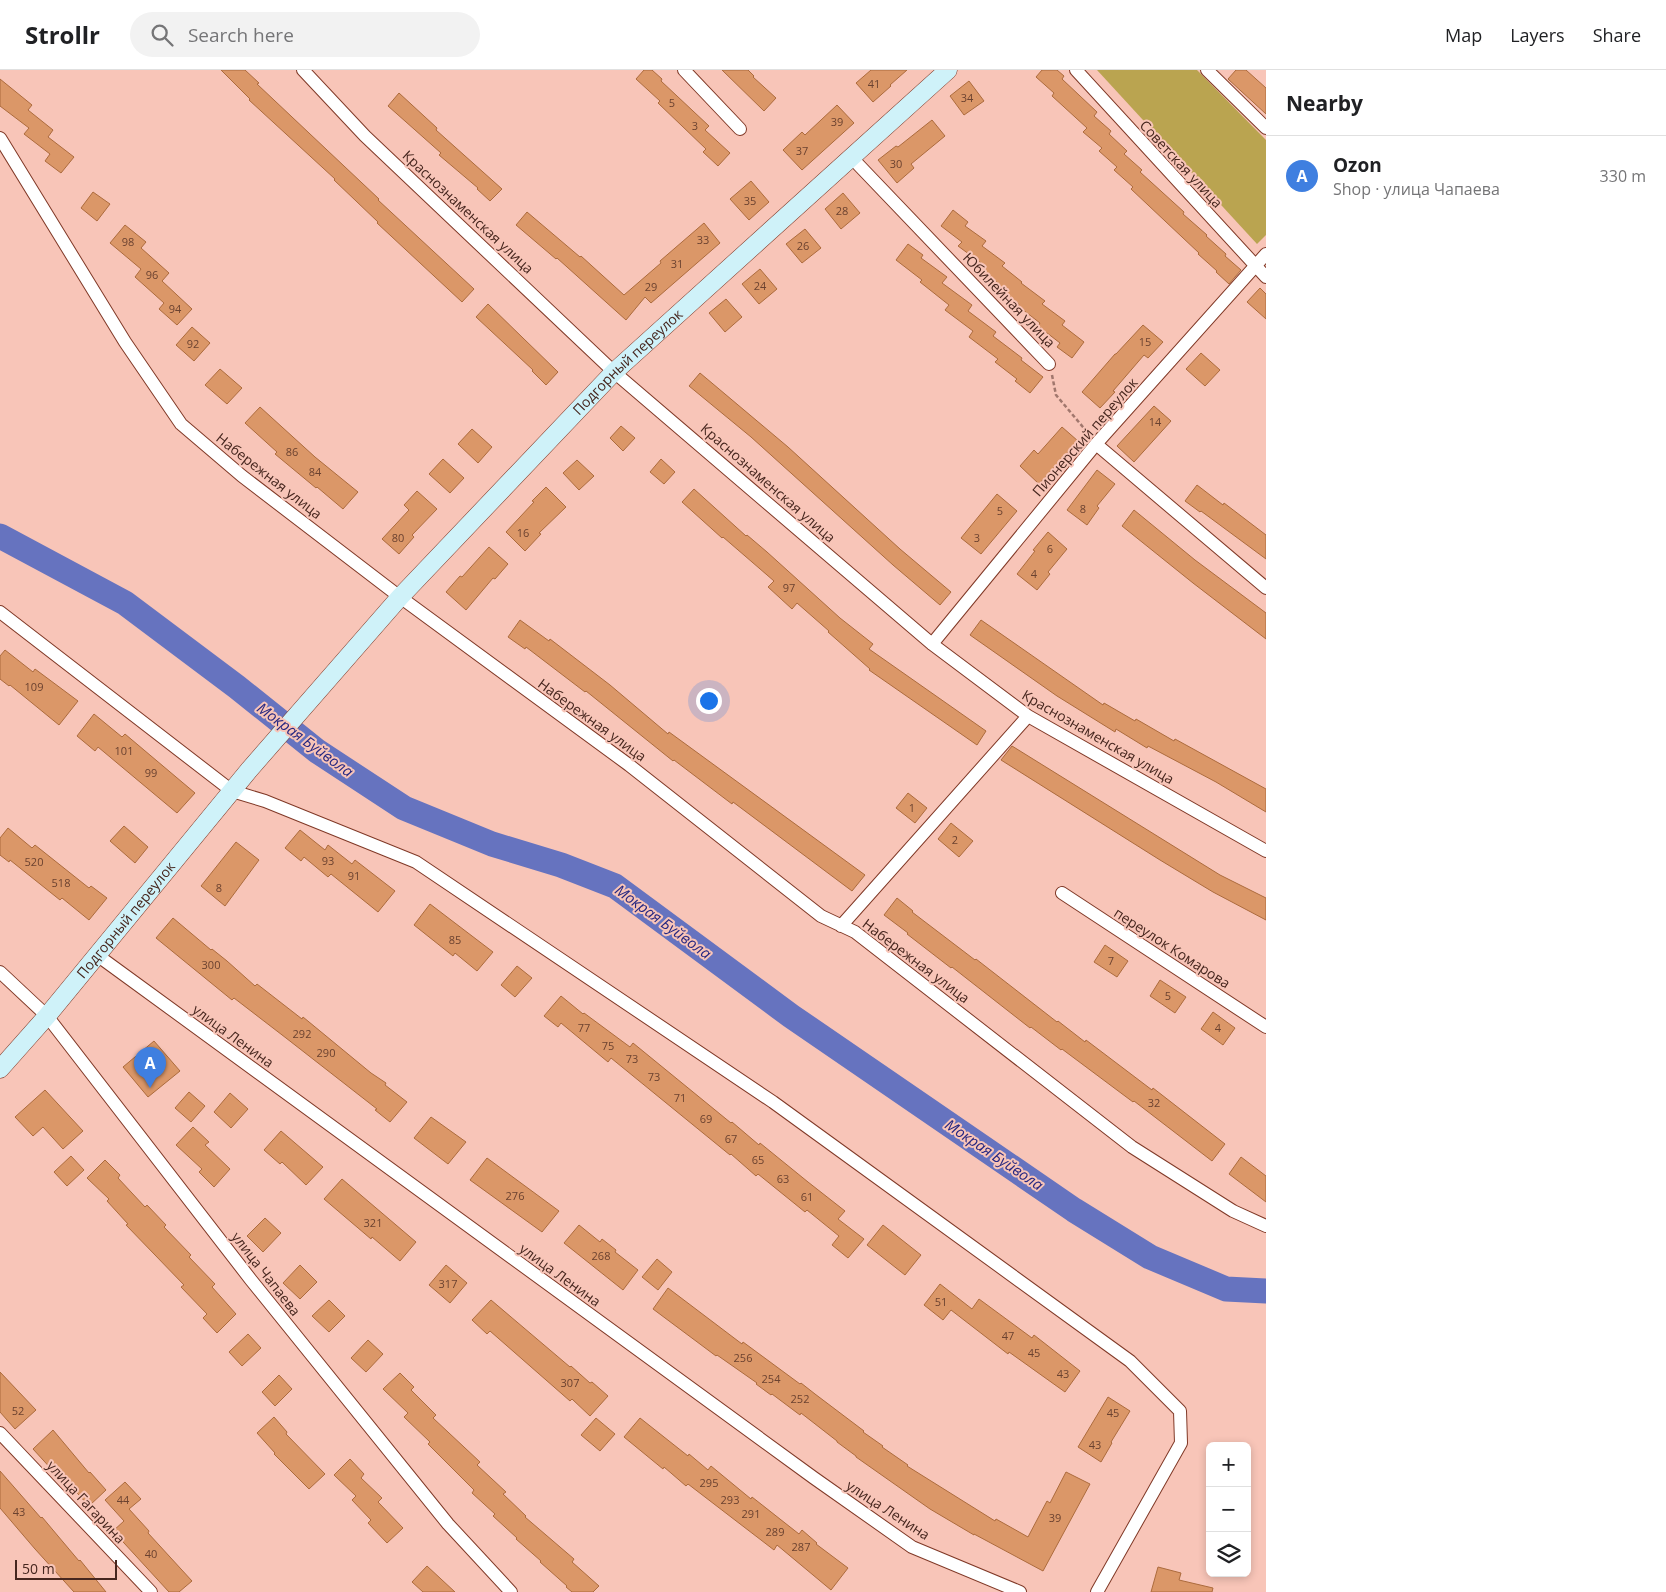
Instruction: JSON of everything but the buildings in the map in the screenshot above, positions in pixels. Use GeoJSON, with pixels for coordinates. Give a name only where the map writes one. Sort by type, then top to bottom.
{"type":"FeatureCollection","features":[{"type":"Feature","properties":{"kind":"main road","name":"Подгорный переулок"},"geometry":{"type":"LineString","coordinates":[[0,1069],[47,1016],[249,770],[400,597],[614,372],[948,70]]}},
{"type":"Feature","properties":{"kind":"street","name":"Краснознаменская улица"},"geometry":{"type":"LineString","coordinates":[[303,70],[365,136],[614,372],[932,644],[1028,716],[1266,851]]}},
{"type":"Feature","properties":{"kind":"street"},"geometry":{"type":"LineString","coordinates":[[684,70],[740,129]]}},
{"type":"Feature","properties":{"kind":"street","name":"Советская улица"},"geometry":{"type":"LineString","coordinates":[[1076,70],[1266,277]]}},
{"type":"Feature","properties":{"kind":"street"},"geometry":{"type":"LineString","coordinates":[[1207,70],[1266,128]]}},
{"type":"Feature","properties":{"kind":"street","name":"Набережная улица"},"geometry":{"type":"LineString","coordinates":[[0,138],[125,342],[181,424],[242,476],[400,597],[629,765],[821,916],[855,932],[1132,1147],[1233,1211],[1266,1226]]}},
{"type":"Feature","properties":{"kind":"street","name":"Юбилейная улица"},"geometry":{"type":"LineString","coordinates":[[851,157],[1049,364]]}},
{"type":"Feature","properties":{"kind":"street","name":"Пионерский переулок"},"geometry":{"type":"LineString","coordinates":[[932,644],[1096,444],[1266,254]]}},
{"type":"Feature","properties":{"kind":"street"},"geometry":{"type":"LineString","coordinates":[[1096,444],[1266,588]]}},
{"type":"Feature","properties":{"kind":"street"},"geometry":{"type":"LineString","coordinates":[[0,612],[232,791],[265,801],[416,862],[788,1114],[1130,1361],[1180,1411],[1181,1443],[1098,1592]]}},
{"type":"Feature","properties":{"kind":"street"},"geometry":{"type":"LineString","coordinates":[[841,926],[1028,716]]}},
{"type":"Feature","properties":{"kind":"street","name":"переулок Комарова"},"geometry":{"type":"LineString","coordinates":[[1062,893],[1266,1027]]}},
{"type":"Feature","properties":{"kind":"street","name":"улица Ленина"},"geometry":{"type":"LineString","coordinates":[[97,955],[814,1478],[912,1547],[1020,1592]]}},
{"type":"Feature","properties":{"kind":"street","name":"улица Чапаева"},"geometry":{"type":"LineString","coordinates":[[0,972],[47,1016],[251,1280],[448,1524],[511,1592]]}},
{"type":"Feature","properties":{"kind":"street","name":"улица Гагарина"},"geometry":{"type":"LineString","coordinates":[[0,1432],[151,1592]]}},
{"type":"Feature","properties":{"kind":"path","name":"Юбилейная улица"},"geometry":{"type":"LineString","coordinates":[[1049,364],[1056,395],[1096,444]]}},
{"type":"Feature","properties":{"kind":"shaded area"},"geometry":{"type":"Polygon","coordinates":[[[1097,70],[1197,70],[1266,140],[1266,235],[1257,244],[1097,70]]]}},
{"type":"Feature","properties":{"kind":"waterway","name":"Мокрая Буйвола"},"geometry":{"type":"LineString","coordinates":[[0,536],[125,603],[237,687],[317,751],[404,808],[492,844],[561,865],[615,886],[791,1016],[1074,1210],[1150,1257],[1226,1289],[1266,1291]]}},
{"type":"Feature","properties":{"kind":"place","name":"Ozon"},"geometry":{"type":"Point","coordinates":[150,1088]}}]}
